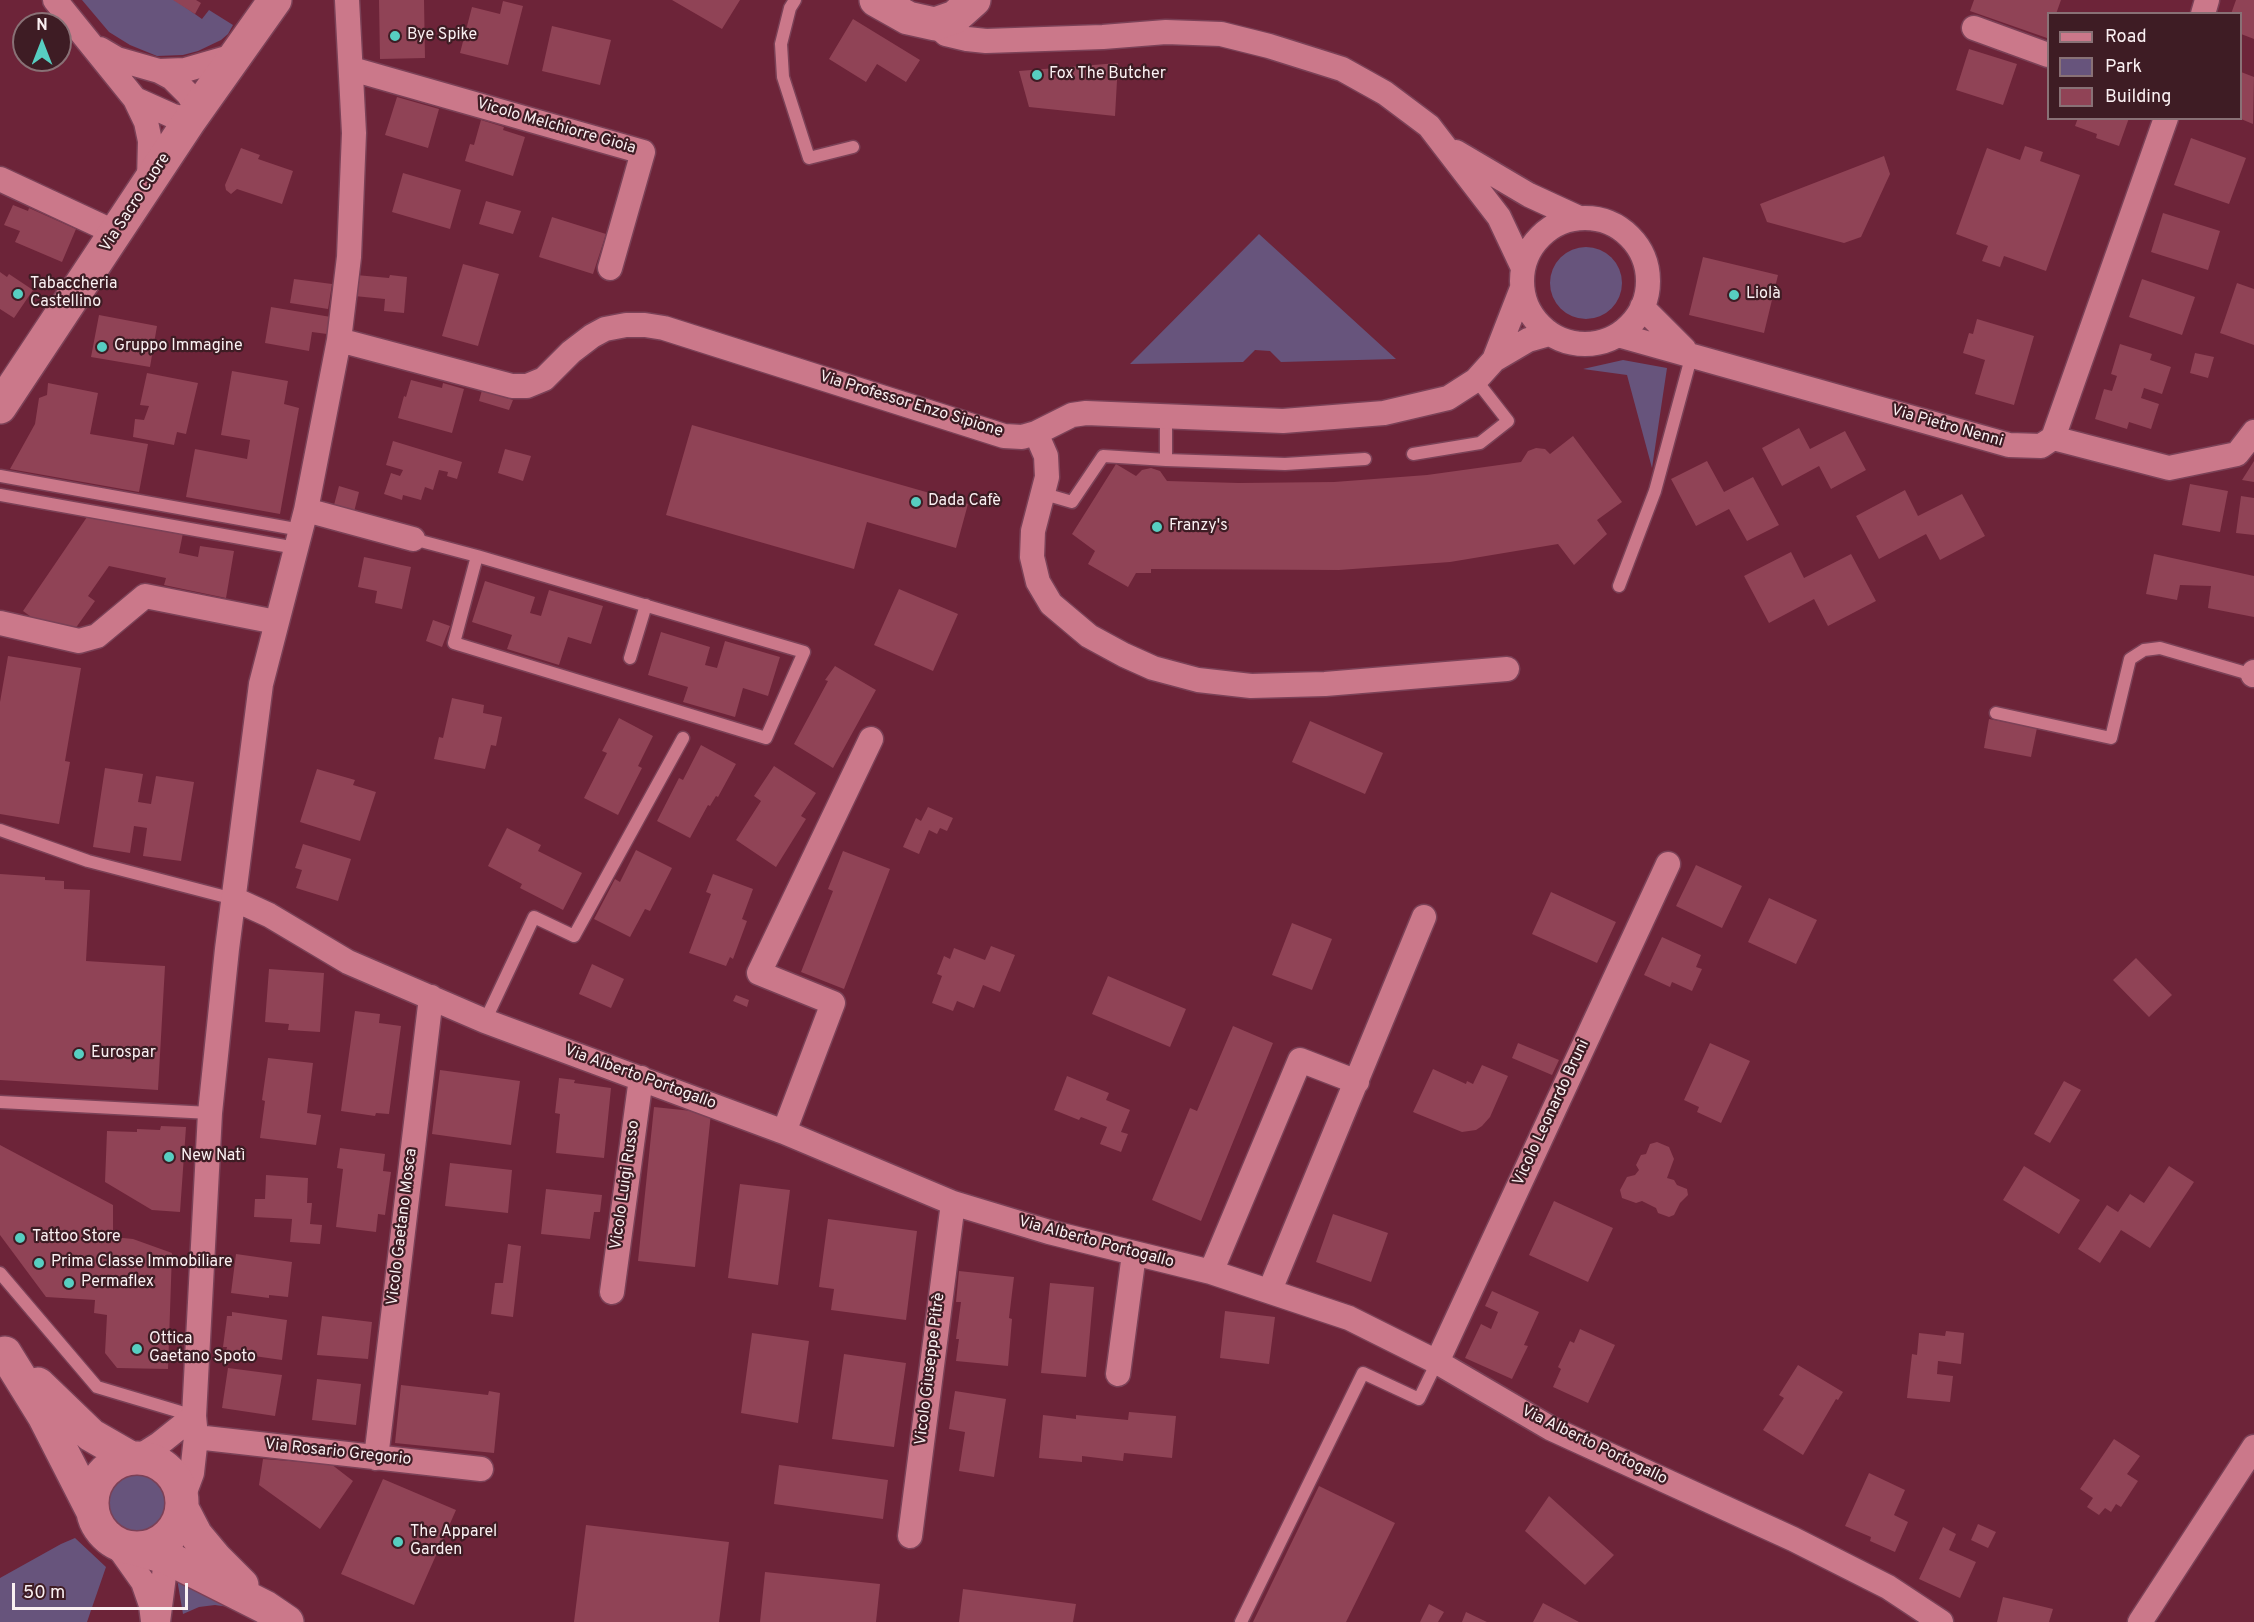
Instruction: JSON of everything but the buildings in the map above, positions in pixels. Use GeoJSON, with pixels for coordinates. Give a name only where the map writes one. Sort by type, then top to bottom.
{"type":"FeatureCollection","features":[{"type":"Feature","properties":{"kind":"main road","name":"Via Sacro Cuore"},"geometry":{"type":"LineString","coordinates":[[0,407],[194,114],[275,0]]}},
{"type":"Feature","properties":{"kind":"main road"},"geometry":{"type":"LineString","coordinates":[[876,0],[908,18],[951,9]]}},
{"type":"Feature","properties":{"kind":"main road"},"geometry":{"type":"LineString","coordinates":[[3,1350],[90,1435],[134,1458],[156,1462],[173,1475],[180,1486],[177,1524]]}},
{"type":"Feature","properties":{"kind":"main road"},"geometry":{"type":"LineString","coordinates":[[3,1350],[44,1416],[92,1510],[96,1523],[104,1534],[123,1545],[177,1524]]}},
{"type":"Feature","properties":{"kind":"main road"},"geometry":{"type":"LineString","coordinates":[[92,1510],[93,1492],[100,1476],[119,1461],[134,1458]]}},
{"type":"Feature","properties":{"kind":"main road"},"geometry":{"type":"LineString","coordinates":[[177,1524],[196,1535],[216,1559],[276,1615]]}},
{"type":"Feature","properties":{"kind":"main road"},"geometry":{"type":"LineString","coordinates":[[177,1524],[276,1615]]}},
{"type":"Feature","properties":{"kind":"street"},"geometry":{"type":"LineString","coordinates":[[55,0],[135,99],[146,122],[150,141],[149,182]]}},
{"type":"Feature","properties":{"kind":"street"},"geometry":{"type":"LineString","coordinates":[[156,1622],[177,1524],[192,1473],[210,1113],[226,949],[261,684],[301,529],[339,340],[349,257],[354,134],[347,0]]}},
{"type":"Feature","properties":{"kind":"street"},"geometry":{"type":"LineString","coordinates":[[951,9],[946,34],[967,39],[986,41],[1103,37],[1166,32],[1221,34],[1269,46],[1342,69],[1385,93],[1429,126],[1446,146],[1499,217],[1522,278],[1526,305],[1535,321],[1549,333],[1571,343],[1596,344],[1618,335],[1632,323],[1642,307],[1648,290],[1647,271],[1641,253],[1630,238],[1616,226],[1598,220],[1579,219],[1560,223],[1543,234],[1530,249],[1522,278],[1494,360]]}},
{"type":"Feature","properties":{"kind":"street"},"geometry":{"type":"LineString","coordinates":[[1974,28],[2047,54]]}},
{"type":"Feature","properties":{"kind":"street"},"geometry":{"type":"LineString","coordinates":[[92,45],[117,59],[159,71],[172,78],[188,94],[194,114],[164,113],[135,99]]}},
{"type":"Feature","properties":{"kind":"street"},"geometry":{"type":"LineString","coordinates":[[159,71],[184,70],[237,55]]}},
{"type":"Feature","properties":{"kind":"street","name":"Vicolo Melchiorre Gioia"},"geometry":{"type":"LineString","coordinates":[[352,69],[643,152],[610,268]]}},
{"type":"Feature","properties":{"kind":"street"},"geometry":{"type":"LineString","coordinates":[[2165,120],[2053,438],[2169,468],[2237,454],[2254,432]]}},
{"type":"Feature","properties":{"kind":"street"},"geometry":{"type":"LineString","coordinates":[[1446,146],[1529,195],[1579,219]]}},
{"type":"Feature","properties":{"kind":"street"},"geometry":{"type":"LineString","coordinates":[[0,179],[116,233]]}},
{"type":"Feature","properties":{"kind":"street"},"geometry":{"type":"LineString","coordinates":[[1642,307],[1690,354]]}},
{"type":"Feature","properties":{"kind":"street","name":"Via Professor Enzo Sipione"},"geometry":{"type":"LineString","coordinates":[[339,340],[512,386],[527,386],[544,379],[571,352],[598,333],[626,325],[645,325],[664,328],[1004,436],[1022,437],[1036,433],[1071,415],[1086,413],[1283,421],[1384,413],[1448,398],[1476,380],[1494,360]]}},
{"type":"Feature","properties":{"kind":"street"},"geometry":{"type":"LineString","coordinates":[[1494,360],[1528,340],[1549,333]]}},
{"type":"Feature","properties":{"kind":"street","name":"Via Pietro Nenni"},"geometry":{"type":"LineString","coordinates":[[1618,335],[2009,445],[2041,446],[2053,438]]}},
{"type":"Feature","properties":{"kind":"street"},"geometry":{"type":"LineString","coordinates":[[1036,433],[1046,456],[1047,477],[1033,531],[1032,557],[1038,582],[1051,604],[1089,636],[1153,668],[1197,680],[1251,686],[1325,684],[1507,669]]}},
{"type":"Feature","properties":{"kind":"street"},"geometry":{"type":"LineString","coordinates":[[301,529],[413,539]]}},
{"type":"Feature","properties":{"kind":"street"},"geometry":{"type":"LineString","coordinates":[[0,623],[79,641],[97,636],[145,596],[276,622]]}},
{"type":"Feature","properties":{"kind":"street"},"geometry":{"type":"LineString","coordinates":[[784,1132],[833,1003],[759,973],[871,739]]}},
{"type":"Feature","properties":{"kind":"street","name":"Vicolo Leonardo Bruni"},"geometry":{"type":"LineString","coordinates":[[1437,1362],[1668,864]]}},
{"type":"Feature","properties":{"kind":"street","name":"Via Alberto Portogallo"},"geometry":{"type":"LineString","coordinates":[[234,899],[269,915],[348,962],[485,1021],[784,1132],[953,1203],[1049,1232],[1211,1272],[1349,1318],[1437,1362],[1550,1428],[1793,1539],[1888,1587],[1941,1622]]}},
{"type":"Feature","properties":{"kind":"street"},"geometry":{"type":"LineString","coordinates":[[1270,1290],[1424,917]]}},
{"type":"Feature","properties":{"kind":"street","name":"Vicolo Gaetano Mosca"},"geometry":{"type":"LineString","coordinates":[[376,1458],[431,997]]}},
{"type":"Feature","properties":{"kind":"street"},"geometry":{"type":"LineString","coordinates":[[1211,1272],[1300,1060],[1357,1082]]}},
{"type":"Feature","properties":{"kind":"street","name":"Vicolo Luigi Russo"},"geometry":{"type":"LineString","coordinates":[[612,1292],[640,1078]]}},
{"type":"Feature","properties":{"kind":"street","name":"Vicolo Giuseppe Pitrè"},"geometry":{"type":"LineString","coordinates":[[910,1536],[953,1203]]}},
{"type":"Feature","properties":{"kind":"street"},"geometry":{"type":"LineString","coordinates":[[1118,1374],[1134,1254]]}},
{"type":"Feature","properties":{"kind":"street"},"geometry":{"type":"LineString","coordinates":[[134,1458],[195,1426]]}},
{"type":"Feature","properties":{"kind":"street","name":"Via Rosario Gregorio"},"geometry":{"type":"LineString","coordinates":[[195,1426],[376,1458],[481,1469]]}},
{"type":"Feature","properties":{"kind":"street"},"geometry":{"type":"LineString","coordinates":[[2140,1622],[2254,1447]]}},
{"type":"Feature","properties":{"kind":"street"},"geometry":{"type":"LineString","coordinates":[[123,1545],[143,1582],[156,1622]]}},
{"type":"Feature","properties":{"kind":"lane"},"geometry":{"type":"LineString","coordinates":[[795,0],[790,8],[781,44],[783,77],[809,158],[853,147]]}},
{"type":"Feature","properties":{"kind":"lane"},"geometry":{"type":"LineString","coordinates":[[1619,586],[1655,491],[1690,354]]}},
{"type":"Feature","properties":{"kind":"lane"},"geometry":{"type":"LineString","coordinates":[[1413,454],[1480,443],[1508,421],[1476,380]]}},
{"type":"Feature","properties":{"kind":"lane"},"geometry":{"type":"LineString","coordinates":[[1166,417],[1166,460]]}},
{"type":"Feature","properties":{"kind":"lane"},"geometry":{"type":"LineString","coordinates":[[1041,493],[1072,502],[1104,456],[1285,464],[1365,459]]}},
{"type":"Feature","properties":{"kind":"lane"},"geometry":{"type":"LineString","coordinates":[[0,476],[301,529]]}},
{"type":"Feature","properties":{"kind":"lane"},"geometry":{"type":"LineString","coordinates":[[0,495],[301,529]]}},
{"type":"Feature","properties":{"kind":"lane"},"geometry":{"type":"LineString","coordinates":[[413,539],[477,556],[804,652],[766,738],[454,643],[477,556]]}},
{"type":"Feature","properties":{"kind":"lane"},"geometry":{"type":"LineString","coordinates":[[630,658],[646,605]]}},
{"type":"Feature","properties":{"kind":"lane"},"geometry":{"type":"LineString","coordinates":[[1996,712],[2110,738],[2130,659],[2144,650],[2160,648],[2254,673]]}},
{"type":"Feature","properties":{"kind":"lane"},"geometry":{"type":"LineString","coordinates":[[485,1021],[534,917],[574,936],[682,738]]}},
{"type":"Feature","properties":{"kind":"lane"},"geometry":{"type":"LineString","coordinates":[[0,830],[88,861],[234,899]]}},
{"type":"Feature","properties":{"kind":"lane"},"geometry":{"type":"LineString","coordinates":[[0,1102],[210,1113]]}},
{"type":"Feature","properties":{"kind":"lane"},"geometry":{"type":"LineString","coordinates":[[0,1273],[97,1387],[195,1426]]}},
{"type":"Feature","properties":{"kind":"lane"},"geometry":{"type":"LineString","coordinates":[[1241,1622],[1363,1373],[1419,1399],[1437,1362]]}},
{"type":"Feature","properties":{"kind":"green space"},"geometry":{"type":"Polygon","coordinates":[[[82,0],[175,0],[202,19],[209,10],[233,25],[221,40],[198,51],[183,55],[157,56],[130,45],[109,32],[82,0]]]}},
{"type":"Feature","properties":{"kind":"green space"},"geometry":{"type":"Polygon","coordinates":[[[1259,234],[1396,359],[1281,362],[1270,351],[1255,350],[1243,362],[1130,364],[1259,234]]]}},
{"type":"Feature","properties":{"kind":"green space"},"geometry":{"type":"Polygon","coordinates":[[[1586,247],[1606,253],[1616,263],[1622,283],[1616,303],[1606,313],[1586,319],[1566,313],[1556,303],[1550,283],[1556,263],[1566,253],[1586,247]]]}},
{"type":"Feature","properties":{"kind":"green space"},"geometry":{"type":"Polygon","coordinates":[[[1623,360],[1667,368],[1652,468],[1627,375],[1583,369],[1623,360]]]}},
{"type":"Feature","properties":{"kind":"green space"},"geometry":{"type":"Polygon","coordinates":[[[134,1471],[146,1473],[156,1480],[163,1490],[165,1502],[163,1514],[156,1524],[146,1531],[134,1533],[122,1531],[112,1524],[105,1514],[103,1502],[105,1490],[112,1480],[122,1473],[134,1471]]]}},
{"type":"Feature","properties":{"kind":"green space"},"geometry":{"type":"Polygon","coordinates":[[[75,1538],[106,1567],[87,1622],[0,1622],[0,1578],[75,1538]]]}},
{"type":"Feature","properties":{"kind":"green space"},"geometry":{"type":"Polygon","coordinates":[[[176,1573],[229,1607],[215,1605],[199,1607],[183,1614],[176,1573]]]}},
{"type":"Feature","properties":{"kind":"place","name":"Bye Spike"},"geometry":{"type":"Point","coordinates":[395,36]}},
{"type":"Feature","properties":{"kind":"place","name":"Fox The Butcher"},"geometry":{"type":"Point","coordinates":[1037,75]}},
{"type":"Feature","properties":{"kind":"place","name":"Tabaccheria Castellino"},"geometry":{"type":"Point","coordinates":[18,294]}},
{"type":"Feature","properties":{"kind":"place","name":"Liolà"},"geometry":{"type":"Point","coordinates":[1734,295]}},
{"type":"Feature","properties":{"kind":"place","name":"Gruppo Immagine"},"geometry":{"type":"Point","coordinates":[102,347]}},
{"type":"Feature","properties":{"kind":"place","name":"Dada Cafè"},"geometry":{"type":"Point","coordinates":[916,502]}},
{"type":"Feature","properties":{"kind":"place","name":"Franzy's"},"geometry":{"type":"Point","coordinates":[1157,527]}},
{"type":"Feature","properties":{"kind":"place","name":"Eurospar"},"geometry":{"type":"Point","coordinates":[79,1054]}},
{"type":"Feature","properties":{"kind":"place","name":"New Natì"},"geometry":{"type":"Point","coordinates":[169,1157]}},
{"type":"Feature","properties":{"kind":"place","name":"Tattoo Store"},"geometry":{"type":"Point","coordinates":[20,1238]}},
{"type":"Feature","properties":{"kind":"place","name":"Prima Classe Immobiliare"},"geometry":{"type":"Point","coordinates":[39,1263]}},
{"type":"Feature","properties":{"kind":"place","name":"Permaflex"},"geometry":{"type":"Point","coordinates":[69,1283]}},
{"type":"Feature","properties":{"kind":"place","name":"Ottica Gaetano Spoto"},"geometry":{"type":"Point","coordinates":[137,1349]}},
{"type":"Feature","properties":{"kind":"place","name":"The Apparel Garden"},"geometry":{"type":"Point","coordinates":[398,1542]}}]}
